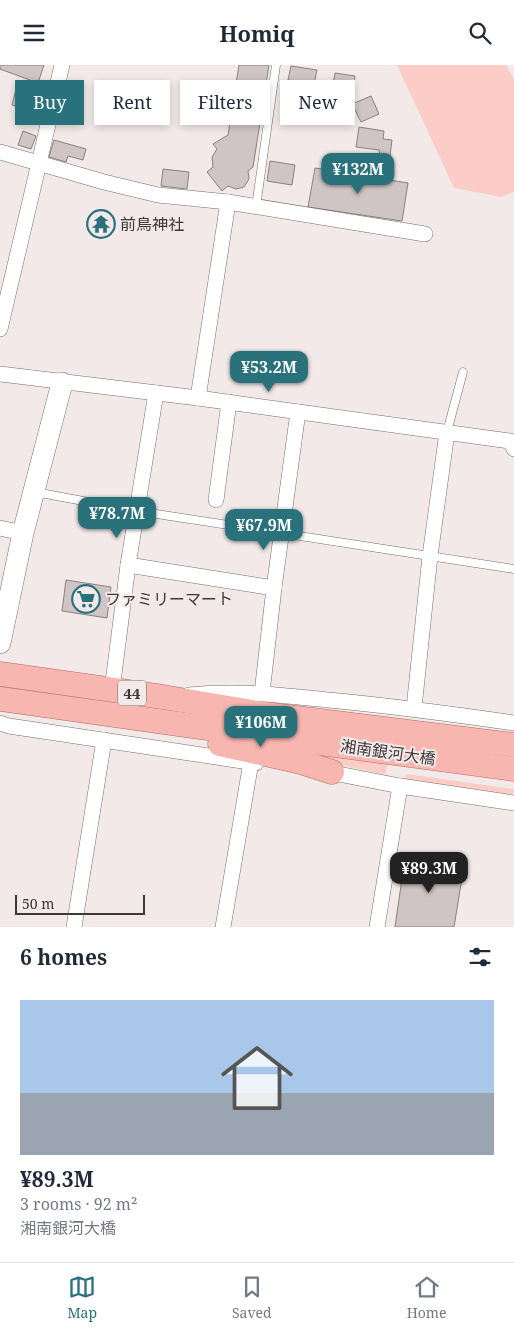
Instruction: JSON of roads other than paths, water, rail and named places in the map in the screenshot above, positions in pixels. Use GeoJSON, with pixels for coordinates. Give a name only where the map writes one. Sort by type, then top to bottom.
{"type":"FeatureCollection","features":[{"type":"Feature","properties":{"kind":"main road","name":"44"},"geometry":{"type":"LineString","coordinates":[[0,674],[163,697],[263,714]]}},
{"type":"Feature","properties":{"kind":"main road","name":"44"},"geometry":{"type":"LineString","coordinates":[[0,699],[193,726],[263,714]]}},
{"type":"Feature","properties":{"kind":"main road","name":"湘南銀河大橋"},"geometry":{"type":"LineString","coordinates":[[263,714],[514,745]]}},
{"type":"Feature","properties":{"kind":"main road","name":"湘南銀河大橋"},"geometry":{"type":"LineString","coordinates":[[263,714],[514,769]]}},
{"type":"Feature","properties":{"kind":"main road"},"geometry":{"type":"LineString","coordinates":[[193,726],[204,740],[332,771]]}},
{"type":"Feature","properties":{"kind":"street"},"geometry":{"type":"LineString","coordinates":[[0,329],[62,65]]}},
{"type":"Feature","properties":{"kind":"street"},"geometry":{"type":"LineString","coordinates":[[0,152],[158,195],[228,202],[425,233]]}},
{"type":"Feature","properties":{"kind":"street"},"geometry":{"type":"LineString","coordinates":[[198,398],[228,202]]}},
{"type":"Feature","properties":{"kind":"street"},"geometry":{"type":"LineString","coordinates":[[0,374],[229,402],[510,441],[514,449]]}},
{"type":"Feature","properties":{"kind":"street"},"geometry":{"type":"LineString","coordinates":[[0,643],[33,491],[62,383]]}},
{"type":"Feature","properties":{"kind":"street"},"geometry":{"type":"LineString","coordinates":[[112,690],[128,565],[156,393]]}},
{"type":"Feature","properties":{"kind":"street"},"geometry":{"type":"LineString","coordinates":[[216,500],[229,402]]}},
{"type":"Feature","properties":{"kind":"street"},"geometry":{"type":"LineString","coordinates":[[298,412],[274,588],[263,714],[414,708],[514,723]]}},
{"type":"Feature","properties":{"kind":"street"},"geometry":{"type":"LineString","coordinates":[[414,708],[430,556],[447,432]]}},
{"type":"Feature","properties":{"kind":"street"},"geometry":{"type":"LineString","coordinates":[[0,528],[23,533]]}},
{"type":"Feature","properties":{"kind":"street"},"geometry":{"type":"LineString","coordinates":[[128,565],[274,588]]}},
{"type":"Feature","properties":{"kind":"street"},"geometry":{"type":"LineString","coordinates":[[0,723],[9,726],[251,762],[332,771],[400,786],[514,803]]}},
{"type":"Feature","properties":{"kind":"street"},"geometry":{"type":"LineString","coordinates":[[74,927],[104,740]]}},
{"type":"Feature","properties":{"kind":"street"},"geometry":{"type":"LineString","coordinates":[[223,927],[251,762]]}},
{"type":"Feature","properties":{"kind":"street"},"geometry":{"type":"LineString","coordinates":[[377,927],[400,786]]}},
{"type":"Feature","properties":{"kind":"lane"},"geometry":{"type":"LineString","coordinates":[[256,207],[276,65]]}},
{"type":"Feature","properties":{"kind":"lane"},"geometry":{"type":"LineString","coordinates":[[447,432],[463,372]]}},
{"type":"Feature","properties":{"kind":"lane"},"geometry":{"type":"LineString","coordinates":[[33,491],[137,511],[514,569]]}},
{"type":"Feature","properties":{"kind":"place","name":"前鳥神社"},"geometry":{"type":"Point","coordinates":[101,224]}},
{"type":"Feature","properties":{"kind":"place","name":"ファミリーマート"},"geometry":{"type":"Point","coordinates":[86,599]}}]}
